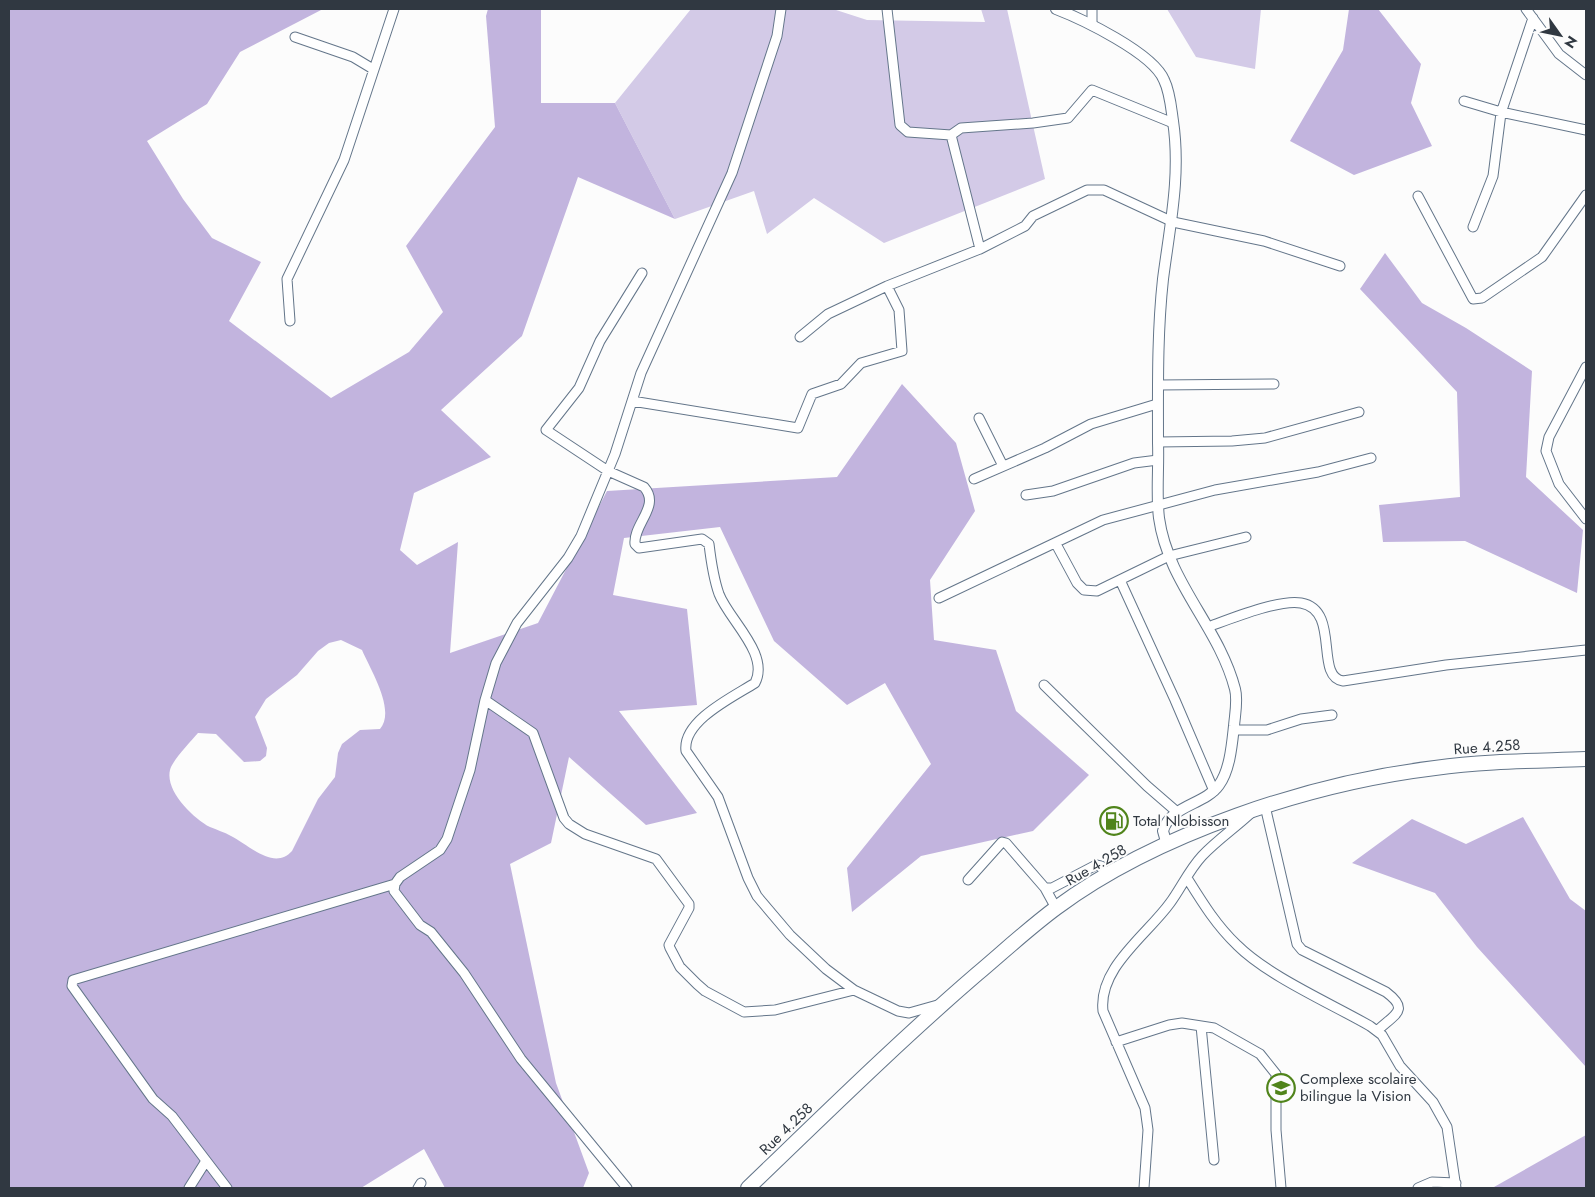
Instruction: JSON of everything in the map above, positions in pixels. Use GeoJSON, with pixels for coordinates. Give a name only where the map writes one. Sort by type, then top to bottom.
{"type":"FeatureCollection","features":[{"type":"Feature","properties":{"kind":"highway","name":"Rue 4.258"},"geometry":{"type":"LineString","coordinates":[[748,1188],[840,1098],[944,1003],[1056,908],[1106,876],[1167,845],[1259,808],[1339,785],[1434,768],[1486,763],[1586,759]]}},
{"type":"Feature","properties":{"kind":"street"},"geometry":{"type":"LineString","coordinates":[[290,321],[287,280],[344,160],[394,9]]}},
{"type":"Feature","properties":{"kind":"street"},"geometry":{"type":"LineString","coordinates":[[627,1188],[521,1059],[464,973],[432,932],[420,925],[394,891],[395,884],[400,877],[440,850],[447,839],[470,770],[485,700],[501,653],[528,607],[568,558],[581,536],[608,471],[645,364],[732,172],[777,36],[781,9]]}},
{"type":"Feature","properties":{"kind":"street"},"geometry":{"type":"LineString","coordinates":[[886,9],[900,125],[908,132],[951,135],[961,128],[1033,123],[1068,118],[1092,90],[1174,123]]}},
{"type":"Feature","properties":{"kind":"street"},"geometry":{"type":"LineString","coordinates":[[1056,9],[1092,25],[1154,66],[1164,78],[1174,123],[1177,172],[1173,222],[1163,278],[1159,328],[1157,404],[1159,519],[1169,556],[1186,594],[1208,628],[1235,688],[1234,730],[1226,769],[1220,784],[1214,791],[1177,812],[1164,825],[1163,836],[1167,845]]}},
{"type":"Feature","properties":{"kind":"street"},"geometry":{"type":"LineString","coordinates":[[1092,9],[1092,25]]}},
{"type":"Feature","properties":{"kind":"street"},"geometry":{"type":"LineString","coordinates":[[1526,9],[1559,54],[1586,75]]}},
{"type":"Feature","properties":{"kind":"street"},"geometry":{"type":"LineString","coordinates":[[1473,227],[1493,176],[1502,112],[1533,18]]}},
{"type":"Feature","properties":{"kind":"street"},"geometry":{"type":"LineString","coordinates":[[295,37],[353,57],[373,69]]}},
{"type":"Feature","properties":{"kind":"street"},"geometry":{"type":"LineString","coordinates":[[1464,101],[1502,112],[1586,130]]}},
{"type":"Feature","properties":{"kind":"street"},"geometry":{"type":"LineString","coordinates":[[951,135],[980,249]]}},
{"type":"Feature","properties":{"kind":"street"},"geometry":{"type":"LineString","coordinates":[[800,337],[828,314],[887,286],[980,249],[1024,226],[1033,216],[1093,188],[1104,190],[1173,222],[1264,242],[1340,266]]}},
{"type":"Feature","properties":{"kind":"street"},"geometry":{"type":"LineString","coordinates":[[1418,196],[1473,299],[1482,298],[1542,257],[1586,195]]}},
{"type":"Feature","properties":{"kind":"street"},"geometry":{"type":"LineString","coordinates":[[642,273],[600,340],[578,388],[546,430],[608,471],[644,487],[648,492],[651,498],[636,535],[635,544],[639,548],[702,538],[709,544],[712,572],[720,595],[751,647],[759,665],[759,675],[755,682],[712,710],[693,727],[685,742],[686,751],[718,797],[748,878],[757,896],[790,935],[826,969],[854,990],[898,1011],[909,1013],[944,1003]]}},
{"type":"Feature","properties":{"kind":"street"},"geometry":{"type":"LineString","coordinates":[[632,401],[798,428],[812,394],[841,384],[861,362],[902,351],[899,310],[887,286]]}},
{"type":"Feature","properties":{"kind":"street"},"geometry":{"type":"LineString","coordinates":[[1586,367],[1549,437],[1546,452],[1559,484],[1586,519]]}},
{"type":"Feature","properties":{"kind":"street"},"geometry":{"type":"LineString","coordinates":[[1158,385],[1274,384]]}},
{"type":"Feature","properties":{"kind":"street"},"geometry":{"type":"LineString","coordinates":[[974,479],[1091,424],[1157,404]]}},
{"type":"Feature","properties":{"kind":"street"},"geometry":{"type":"LineString","coordinates":[[1158,442],[1232,441],[1265,438],[1359,412]]}},
{"type":"Feature","properties":{"kind":"street"},"geometry":{"type":"LineString","coordinates":[[979,418],[1003,466]]}},
{"type":"Feature","properties":{"kind":"street"},"geometry":{"type":"LineString","coordinates":[[939,598],[1104,520],[1215,490],[1318,472],[1371,458]]}},
{"type":"Feature","properties":{"kind":"street"},"geometry":{"type":"LineString","coordinates":[[1026,495],[1053,491],[1134,463],[1158,460]]}},
{"type":"Feature","properties":{"kind":"street"},"geometry":{"type":"LineString","coordinates":[[1056,544],[1077,583],[1084,590],[1097,591],[1169,556],[1246,537]]}},
{"type":"Feature","properties":{"kind":"street"},"geometry":{"type":"LineString","coordinates":[[1120,580],[1214,791]]}},
{"type":"Feature","properties":{"kind":"street"},"geometry":{"type":"LineString","coordinates":[[1208,628],[1248,612],[1290,603],[1305,604],[1318,615],[1323,623],[1330,670],[1334,678],[1343,681],[1446,665],[1586,650]]}},
{"type":"Feature","properties":{"kind":"street"},"geometry":{"type":"LineString","coordinates":[[1044,685],[1147,786],[1177,812]]}},
{"type":"Feature","properties":{"kind":"street"},"geometry":{"type":"LineString","coordinates":[[485,700],[533,733],[564,818],[569,824],[585,834],[659,862],[689,904],[688,911],[669,945],[670,948],[680,967],[705,991],[744,1012],[775,1010],[854,990]]}},
{"type":"Feature","properties":{"kind":"street"},"geometry":{"type":"LineString","coordinates":[[1234,730],[1267,730],[1301,719],[1332,715]]}},
{"type":"Feature","properties":{"kind":"street"},"geometry":{"type":"LineString","coordinates":[[1144,1188],[1148,1130],[1146,1108],[1103,1011],[1103,996],[1106,986],[1118,963],[1164,911],[1202,856],[1259,808],[1296,944],[1302,950],[1386,992],[1398,1002],[1400,1006],[1397,1012],[1378,1030]]}},
{"type":"Feature","properties":{"kind":"street"},"geometry":{"type":"LineString","coordinates":[[968,880],[1002,842],[1006,843],[1045,888],[1056,908]]}},
{"type":"Feature","properties":{"kind":"street"},"geometry":{"type":"LineString","coordinates":[[1045,888],[1052,888],[1096,866],[1101,866],[1106,876]]}},
{"type":"Feature","properties":{"kind":"street"},"geometry":{"type":"LineString","coordinates":[[1186,878],[1212,917],[1238,947],[1264,966],[1378,1030],[1400,1066],[1433,1102],[1447,1127],[1456,1186],[1432,1182],[1418,1188]]}},
{"type":"Feature","properties":{"kind":"street"},"geometry":{"type":"LineString","coordinates":[[227,1188],[172,1116],[152,1099],[72,986],[74,980],[395,884]]}},
{"type":"Feature","properties":{"kind":"street"},"geometry":{"type":"LineString","coordinates":[[1116,1042],[1169,1025],[1182,1023],[1214,1028],[1239,1040],[1260,1054],[1276,1074],[1276,1130],[1281,1188]]}},
{"type":"Feature","properties":{"kind":"street"},"geometry":{"type":"LineString","coordinates":[[1201,1026],[1214,1160]]}},
{"type":"Feature","properties":{"kind":"street"},"geometry":{"type":"LineString","coordinates":[[189,1188],[206,1162]]}},
{"type":"Feature","properties":{"kind":"shaded area"},"geometry":{"type":"Polygon","coordinates":[[[9,9],[323,9],[240,52],[207,104],[147,141],[183,199],[212,238],[261,262],[229,321],[331,398],[409,352],[443,312],[406,246],[495,127],[486,16],[488,9],[541,9],[541,103],[615,103],[675,219],[578,177],[522,336],[441,410],[491,457],[414,493],[400,550],[417,565],[458,542],[450,653],[538,623],[607,491],[837,477],[902,384],[956,443],[975,511],[930,580],[934,640],[996,650],[1016,711],[1089,775],[1033,831],[921,856],[852,912],[847,868],[931,764],[885,683],[847,705],[774,641],[720,527],[624,538],[613,595],[687,609],[697,705],[619,711],[697,813],[646,825],[569,757],[551,843],[510,864],[556,1083],[589,1173],[583,1188],[445,1188],[424,1149],[361,1188],[9,1188],[9,9]],[[341,640],[329,643],[318,651],[297,675],[266,699],[255,717],[267,748],[266,756],[260,761],[244,762],[216,734],[198,733],[178,756],[170,770],[170,778],[176,795],[189,811],[203,823],[231,836],[261,854],[277,858],[285,856],[292,851],[318,799],[335,777],[338,753],[342,744],[360,730],[380,729],[384,721],[384,701],[362,650],[341,640]]]}},
{"type":"Feature","properties":{"kind":"shaded area"},"geometry":{"type":"Polygon","coordinates":[[[691,9],[833,9],[867,20],[985,22],[981,9],[1007,9],[1045,179],[884,243],[814,198],[767,234],[754,191],[675,219],[615,103],[691,9]]]}},
{"type":"Feature","properties":{"kind":"shaded area"},"geometry":{"type":"Polygon","coordinates":[[[1167,9],[1261,9],[1255,69],[1196,57],[1167,9]]]}},
{"type":"Feature","properties":{"kind":"shaded area"},"geometry":{"type":"Polygon","coordinates":[[[1349,9],[1378,9],[1421,64],[1411,103],[1432,146],[1354,175],[1290,141],[1343,50],[1349,9]]]}},
{"type":"Feature","properties":{"kind":"shaded area"},"geometry":{"type":"Polygon","coordinates":[[[1385,253],[1422,303],[1466,328],[1532,371],[1526,477],[1583,530],[1577,593],[1465,541],[1383,542],[1379,505],[1460,497],[1457,392],[1360,289],[1385,253]]]}},
{"type":"Feature","properties":{"kind":"shaded area"},"geometry":{"type":"Polygon","coordinates":[[[1523,817],[1570,899],[1586,911],[1586,1067],[1477,947],[1435,893],[1352,863],[1412,819],[1466,844],[1523,817]]]}},
{"type":"Feature","properties":{"kind":"shaded area"},"geometry":{"type":"Polygon","coordinates":[[[1586,1135],[1586,1188],[1494,1188],[1494,1187],[1586,1135]]]}},
{"type":"Feature","properties":{"kind":"place","name":"Total Nlobisson"},"geometry":{"type":"Point","coordinates":[1114,821]}},
{"type":"Feature","properties":{"kind":"place","name":"Complexe scolaire bilingue la Vision"},"geometry":{"type":"Point","coordinates":[1281,1088]}}]}
